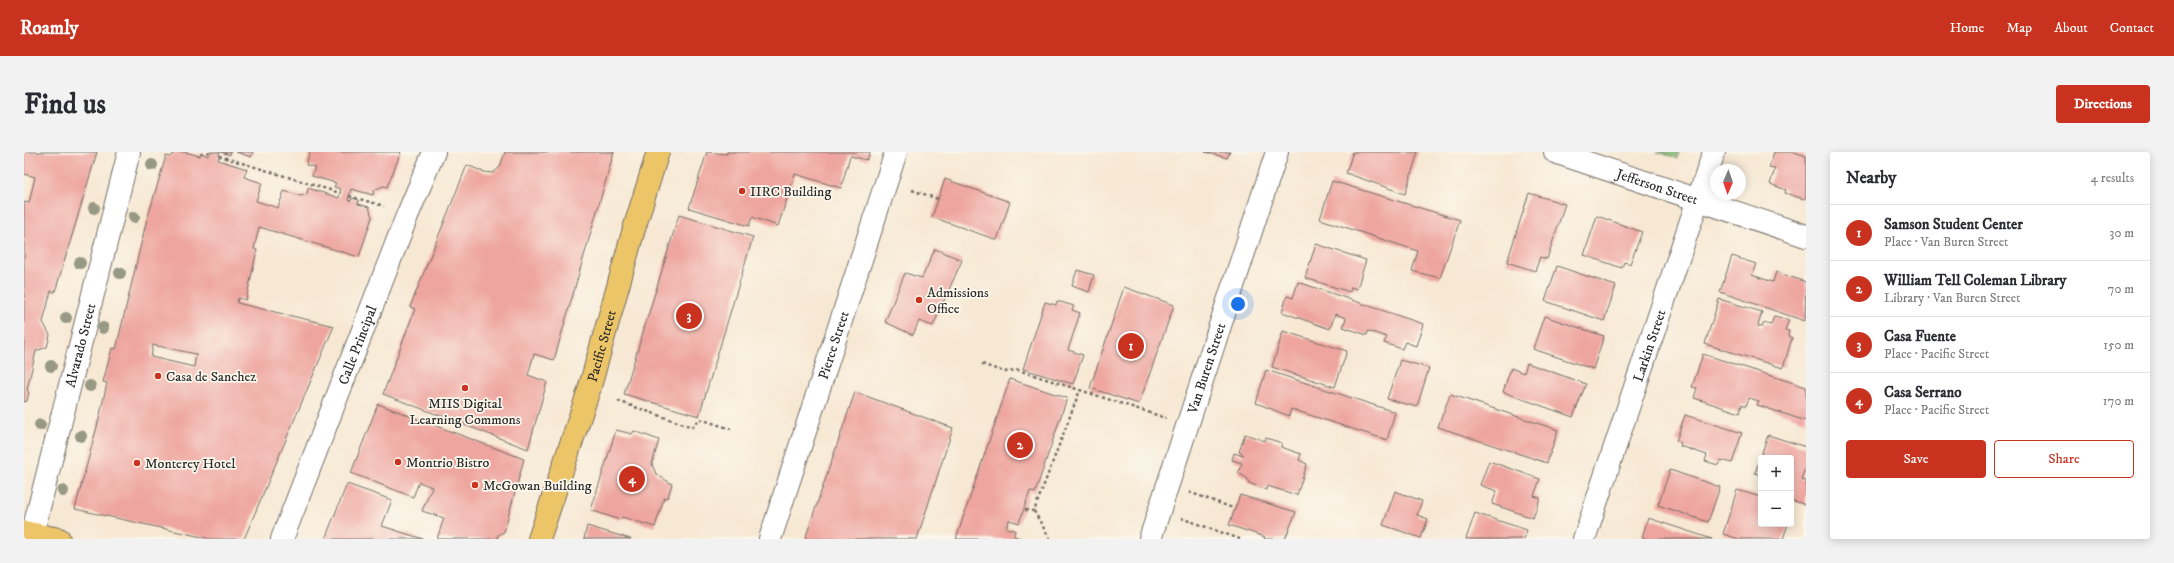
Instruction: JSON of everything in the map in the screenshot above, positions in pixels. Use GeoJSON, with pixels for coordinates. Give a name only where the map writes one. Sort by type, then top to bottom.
{"type":"FeatureCollection","features":[{"type":"Feature","properties":{"kind":"main road","name":"Pacific Street"},"geometry":{"type":"LineString","coordinates":[[539,539],[589,390],[634,230],[658,152]]}},
{"type":"Feature","properties":{"kind":"main road"},"geometry":{"type":"LineString","coordinates":[[29,535],[59,539]]}},
{"type":"Feature","properties":{"kind":"street","name":"Alvarado Street"},"geometry":{"type":"LineString","coordinates":[[29,535],[129,152]]}},
{"type":"Feature","properties":{"kind":"street","name":"Calle Principal"},"geometry":{"type":"LineString","coordinates":[[282,539],[407,216],[434,152]]}},
{"type":"Feature","properties":{"kind":"street","name":"Pierce Street"},"geometry":{"type":"LineString","coordinates":[[770,539],[896,152]]}},
{"type":"Feature","properties":{"kind":"street","name":"Van Buren Street"},"geometry":{"type":"LineString","coordinates":[[1150,539],[1277,152]]}},
{"type":"Feature","properties":{"kind":"street","name":"Jefferson Street"},"geometry":{"type":"LineString","coordinates":[[1554,152],[1698,198],[1806,236]]}},
{"type":"Feature","properties":{"kind":"street","name":"Larkin Street"},"geometry":{"type":"LineString","coordinates":[[1584,539],[1714,152]]}},
{"type":"Feature","properties":{"kind":"path"},"geometry":{"type":"LineString","coordinates":[[219,156],[340,193]]}},
{"type":"Feature","properties":{"kind":"path"},"geometry":{"type":"LineString","coordinates":[[912,190],[938,199]]}},
{"type":"Feature","properties":{"kind":"path"},"geometry":{"type":"LineString","coordinates":[[349,196],[384,206]]}},
{"type":"Feature","properties":{"kind":"path"},"geometry":{"type":"LineString","coordinates":[[982,364],[1004,372],[1018,370],[1187,425]]}},
{"type":"Feature","properties":{"kind":"path"},"geometry":{"type":"LineString","coordinates":[[1034,511],[1080,390]]}},
{"type":"Feature","properties":{"kind":"path"},"geometry":{"type":"LineString","coordinates":[[618,401],[692,427],[700,419],[731,429]]}},
{"type":"Feature","properties":{"kind":"path"},"geometry":{"type":"LineString","coordinates":[[1168,484],[1233,508]]}},
{"type":"Feature","properties":{"kind":"path"},"geometry":{"type":"LineString","coordinates":[[1160,509],[1196,524],[1240,539]]}},
{"type":"Feature","properties":{"kind":"path"},"geometry":{"type":"LineString","coordinates":[[1025,510],[1034,511]]}},
{"type":"Feature","properties":{"kind":"path"},"geometry":{"type":"LineString","coordinates":[[1034,511],[1050,539]]}},
{"type":"Feature","properties":{"kind":"green space"},"geometry":{"type":"Polygon","coordinates":[[[1657,152],[1679,152],[1677,158],[1657,152]]]}},
{"type":"Feature","properties":{"kind":"building"},"geometry":{"type":"Polygon","coordinates":[[[24,152],[97,152],[55,292],[51,291],[43,322],[50,335],[47,347],[36,351],[27,390],[29,392],[27,401],[24,402],[24,202],[29,203],[35,177],[24,174],[24,152]]]}},
{"type":"Feature","properties":{"kind":"building"},"geometry":{"type":"Polygon","coordinates":[[[176,152],[185,152],[200,156],[201,153],[208,156],[209,152],[220,152],[218,160],[247,169],[244,177],[262,183],[256,201],[278,208],[284,191],[301,196],[307,194],[308,188],[339,198],[341,189],[334,187],[336,183],[312,176],[315,167],[306,165],[310,152],[401,152],[387,187],[383,186],[374,190],[373,195],[351,189],[348,200],[351,201],[352,198],[359,200],[358,204],[369,207],[372,217],[359,257],[259,227],[254,249],[257,250],[246,300],[238,298],[237,303],[334,326],[244,539],[211,539],[75,509],[99,419],[107,383],[103,382],[112,348],[116,349],[146,223],[166,156],[170,157],[176,152]],[[153,345],[151,357],[194,367],[196,354],[153,345]]]}},
{"type":"Feature","properties":{"kind":"building"},"geometry":{"type":"Polygon","coordinates":[[[221,152],[231,152],[230,155],[221,152]]]}},
{"type":"Feature","properties":{"kind":"building"},"geometry":{"type":"Polygon","coordinates":[[[236,152],[253,152],[251,157],[236,152]]]}},
{"type":"Feature","properties":{"kind":"building"},"geometry":{"type":"Polygon","coordinates":[[[505,152],[614,152],[554,360],[534,354],[528,375],[547,382],[528,449],[383,394],[415,309],[410,307],[467,165],[484,172],[493,173],[500,167],[505,152]]]}},
{"type":"Feature","properties":{"kind":"building","name":"IIRC Building"},"geometry":{"type":"Polygon","coordinates":[[[707,152],[727,154],[727,152],[870,152],[867,160],[850,156],[841,188],[795,174],[778,226],[752,217],[749,226],[689,208],[707,152]]]}},
{"type":"Feature","properties":{"kind":"building"},"geometry":{"type":"Polygon","coordinates":[[[1205,152],[1230,152],[1227,158],[1205,152]]]}},
{"type":"Feature","properties":{"kind":"building"},"geometry":{"type":"Polygon","coordinates":[[[1353,152],[1418,152],[1405,194],[1346,173],[1353,152]]]}},
{"type":"Feature","properties":{"kind":"building"},"geometry":{"type":"Polygon","coordinates":[[[1774,152],[1794,152],[1806,156],[1806,197],[1804,199],[1785,193],[1786,190],[1770,184],[1775,169],[1769,168],[1774,152]]]}},
{"type":"Feature","properties":{"kind":"building"},"geometry":{"type":"Polygon","coordinates":[[[945,179],[1010,202],[997,240],[932,217],[945,179]]]}},
{"type":"Feature","properties":{"kind":"building"},"geometry":{"type":"Polygon","coordinates":[[[1332,181],[1460,220],[1440,278],[1412,271],[1418,251],[1320,219],[1332,181]]]}},
{"type":"Feature","properties":{"kind":"building"},"geometry":{"type":"Polygon","coordinates":[[[1529,193],[1565,204],[1547,259],[1540,257],[1535,271],[1507,262],[1529,193]]]}},
{"type":"Feature","properties":{"kind":"building"},"geometry":{"type":"Polygon","coordinates":[[[679,215],[753,237],[699,416],[624,394],[679,215]]]}},
{"type":"Feature","properties":{"kind":"building"},"geometry":{"type":"Polygon","coordinates":[[[1597,216],[1642,232],[1630,264],[1624,262],[1622,268],[1584,255],[1597,216]]]}},
{"type":"Feature","properties":{"kind":"building"},"geometry":{"type":"Polygon","coordinates":[[[1316,244],[1366,260],[1357,289],[1351,287],[1350,292],[1305,278],[1316,244]]]}},
{"type":"Feature","properties":{"kind":"building","name":"Admissions Office"},"geometry":{"type":"Polygon","coordinates":[[[935,249],[962,260],[933,326],[919,321],[913,335],[885,322],[905,273],[922,278],[935,249]]]}},
{"type":"Feature","properties":{"kind":"building"},"geometry":{"type":"Polygon","coordinates":[[[1732,256],[1756,264],[1752,275],[1773,282],[1776,272],[1806,282],[1805,321],[1720,292],[1732,256]]]}},
{"type":"Feature","properties":{"kind":"building"},"geometry":{"type":"Polygon","coordinates":[[[1557,266],[1616,286],[1604,321],[1545,301],[1557,266]]]}},
{"type":"Feature","properties":{"kind":"building"},"geometry":{"type":"Polygon","coordinates":[[[1077,270],[1094,275],[1089,292],[1072,286],[1077,270]]]}},
{"type":"Feature","properties":{"kind":"building"},"geometry":{"type":"Polygon","coordinates":[[[1298,282],[1423,324],[1416,346],[1405,342],[1402,349],[1384,343],[1387,337],[1368,331],[1367,335],[1343,327],[1346,318],[1335,314],[1330,329],[1282,312],[1287,296],[1293,298],[1298,282]]]}},
{"type":"Feature","properties":{"kind":"building"},"geometry":{"type":"Polygon","coordinates":[[[1124,287],[1174,305],[1139,404],[1090,388],[1124,287]]]}},
{"type":"Feature","properties":{"kind":"building"},"geometry":{"type":"Polygon","coordinates":[[[1719,299],[1762,312],[1758,326],[1762,327],[1764,323],[1771,325],[1774,316],[1789,320],[1785,330],[1789,331],[1788,336],[1792,338],[1783,368],[1705,344],[1719,299]]]}},
{"type":"Feature","properties":{"kind":"building"},"geometry":{"type":"Polygon","coordinates":[[[1057,301],[1074,306],[1072,310],[1080,313],[1068,350],[1083,355],[1073,384],[1023,369],[1045,302],[1056,305],[1057,301]]]}},
{"type":"Feature","properties":{"kind":"building"},"geometry":{"type":"Polygon","coordinates":[[[1544,316],[1604,336],[1593,369],[1533,349],[1544,316]]]}},
{"type":"Feature","properties":{"kind":"building"},"geometry":{"type":"Polygon","coordinates":[[[1283,331],[1347,351],[1335,387],[1272,367],[1283,331]]]}},
{"type":"Feature","properties":{"kind":"building"},"geometry":{"type":"Polygon","coordinates":[[[1703,354],[1806,387],[1806,421],[1757,405],[1759,401],[1749,398],[1746,406],[1742,404],[1740,413],[1694,398],[1697,388],[1692,387],[1703,354]]]}},
{"type":"Feature","properties":{"kind":"building"},"geometry":{"type":"Polygon","coordinates":[[[1400,360],[1429,368],[1417,407],[1387,399],[1400,360]]]}},
{"type":"Feature","properties":{"kind":"building"},"geometry":{"type":"Polygon","coordinates":[[[1527,363],[1586,384],[1573,417],[1503,392],[1511,368],[1524,373],[1527,363]]]}},
{"type":"Feature","properties":{"kind":"building"},"geometry":{"type":"Polygon","coordinates":[[[1266,370],[1395,412],[1387,440],[1291,409],[1289,416],[1256,403],[1266,370]]]}},
{"type":"Feature","properties":{"kind":"building"},"geometry":{"type":"Polygon","coordinates":[[[1010,379],[1067,398],[1035,493],[1030,491],[1019,523],[1009,520],[1006,528],[1015,530],[1014,536],[1023,539],[956,539],[1010,379]]]}},
{"type":"Feature","properties":{"kind":"building"},"geometry":{"type":"Polygon","coordinates":[[[855,392],[953,428],[917,539],[805,539],[855,392]]]}},
{"type":"Feature","properties":{"kind":"building"},"geometry":{"type":"Polygon","coordinates":[[[1450,394],[1558,430],[1547,463],[1438,427],[1450,394]]]}},
{"type":"Feature","properties":{"kind":"building"},"geometry":{"type":"Polygon","coordinates":[[[378,404],[524,459],[504,532],[498,535],[497,539],[437,539],[444,518],[422,511],[432,487],[419,482],[413,497],[351,473],[378,404]]]}},
{"type":"Feature","properties":{"kind":"building"},"geometry":{"type":"Polygon","coordinates":[[[1685,415],[1742,433],[1732,463],[1721,460],[1718,465],[1705,461],[1707,455],[1680,446],[1681,443],[1676,441],[1685,415]]]}},
{"type":"Feature","properties":{"kind":"building"},"geometry":{"type":"Polygon","coordinates":[[[616,430],[632,434],[634,431],[659,440],[652,464],[656,474],[672,484],[668,497],[664,498],[655,527],[622,517],[620,520],[591,510],[616,430]]]}},
{"type":"Feature","properties":{"kind":"building"},"geometry":{"type":"Polygon","coordinates":[[[1245,434],[1265,441],[1266,438],[1282,443],[1281,447],[1301,454],[1299,460],[1307,464],[1297,495],[1267,486],[1266,490],[1249,483],[1247,478],[1238,473],[1242,463],[1232,460],[1234,453],[1243,456],[1243,454],[1239,452],[1245,434]]]}},
{"type":"Feature","properties":{"kind":"building"},"geometry":{"type":"Polygon","coordinates":[[[1768,435],[1806,447],[1806,465],[1801,480],[1806,481],[1806,505],[1794,501],[1794,455],[1761,455],[1768,435]]]}},
{"type":"Feature","properties":{"kind":"building"},"geometry":{"type":"Polygon","coordinates":[[[1489,461],[1540,479],[1534,496],[1540,498],[1533,518],[1492,504],[1497,491],[1480,485],[1489,461]]]}},
{"type":"Feature","properties":{"kind":"building"},"geometry":{"type":"Polygon","coordinates":[[[1758,464],[1758,474],[1755,473],[1758,464]]]}},
{"type":"Feature","properties":{"kind":"building"},"geometry":{"type":"Polygon","coordinates":[[[1670,470],[1720,487],[1708,522],[1658,505],[1670,470]]]}},
{"type":"Feature","properties":{"kind":"building"},"geometry":{"type":"Polygon","coordinates":[[[347,484],[392,500],[382,526],[423,539],[325,539],[347,484]]]}},
{"type":"Feature","properties":{"kind":"building"},"geometry":{"type":"Polygon","coordinates":[[[1737,490],[1758,496],[1758,527],[1787,527],[1783,539],[1739,539],[1723,534],[1737,490]]]}},
{"type":"Feature","properties":{"kind":"building"},"geometry":{"type":"Polygon","coordinates":[[[1395,491],[1422,501],[1417,515],[1428,519],[1421,538],[1383,525],[1395,491]]]}},
{"type":"Feature","properties":{"kind":"building"},"geometry":{"type":"Polygon","coordinates":[[[1240,495],[1296,512],[1285,539],[1264,539],[1265,537],[1229,525],[1240,495]]]}},
{"type":"Feature","properties":{"kind":"building"},"geometry":{"type":"Polygon","coordinates":[[[1475,513],[1527,530],[1524,539],[1466,539],[1475,513]]]}},
{"type":"Feature","properties":{"kind":"building"},"geometry":{"type":"Polygon","coordinates":[[[1648,518],[1712,539],[1645,539],[1642,537],[1648,518]]]}},
{"type":"Feature","properties":{"kind":"building"},"geometry":{"type":"Polygon","coordinates":[[[587,526],[631,539],[584,539],[587,526]]]}},
{"type":"Feature","properties":{"kind":"place","name":"IIRC Building"},"geometry":{"type":"Point","coordinates":[742,191]}},
{"type":"Feature","properties":{"kind":"place","name":"Admissions Office"},"geometry":{"type":"Point","coordinates":[919,300]}},
{"type":"Feature","properties":{"kind":"place","name":"Casa Fuente"},"geometry":{"type":"Point","coordinates":[689,316]}},
{"type":"Feature","properties":{"kind":"place","name":"Samson Student Center"},"geometry":{"type":"Point","coordinates":[1131,346]}},
{"type":"Feature","properties":{"kind":"place","name":"Casa de Sanchez"},"geometry":{"type":"Point","coordinates":[158,376]}},
{"type":"Feature","properties":{"kind":"place","name":"MIIS Digital Learning Commons"},"geometry":{"type":"Point","coordinates":[465,388]}},
{"type":"Feature","properties":{"kind":"place","name":"William Tell Coleman Library"},"geometry":{"type":"Point","coordinates":[1020,445]}},
{"type":"Feature","properties":{"kind":"place","name":"Montrio Bistro"},"geometry":{"type":"Point","coordinates":[398,462]}},
{"type":"Feature","properties":{"kind":"place","name":"Monterey Hotel"},"geometry":{"type":"Point","coordinates":[137,463]}},
{"type":"Feature","properties":{"kind":"place","name":"Casa Serrano"},"geometry":{"type":"Point","coordinates":[632,479]}},
{"type":"Feature","properties":{"kind":"place","name":"McGowan Building"},"geometry":{"type":"Point","coordinates":[475,485]}}]}
